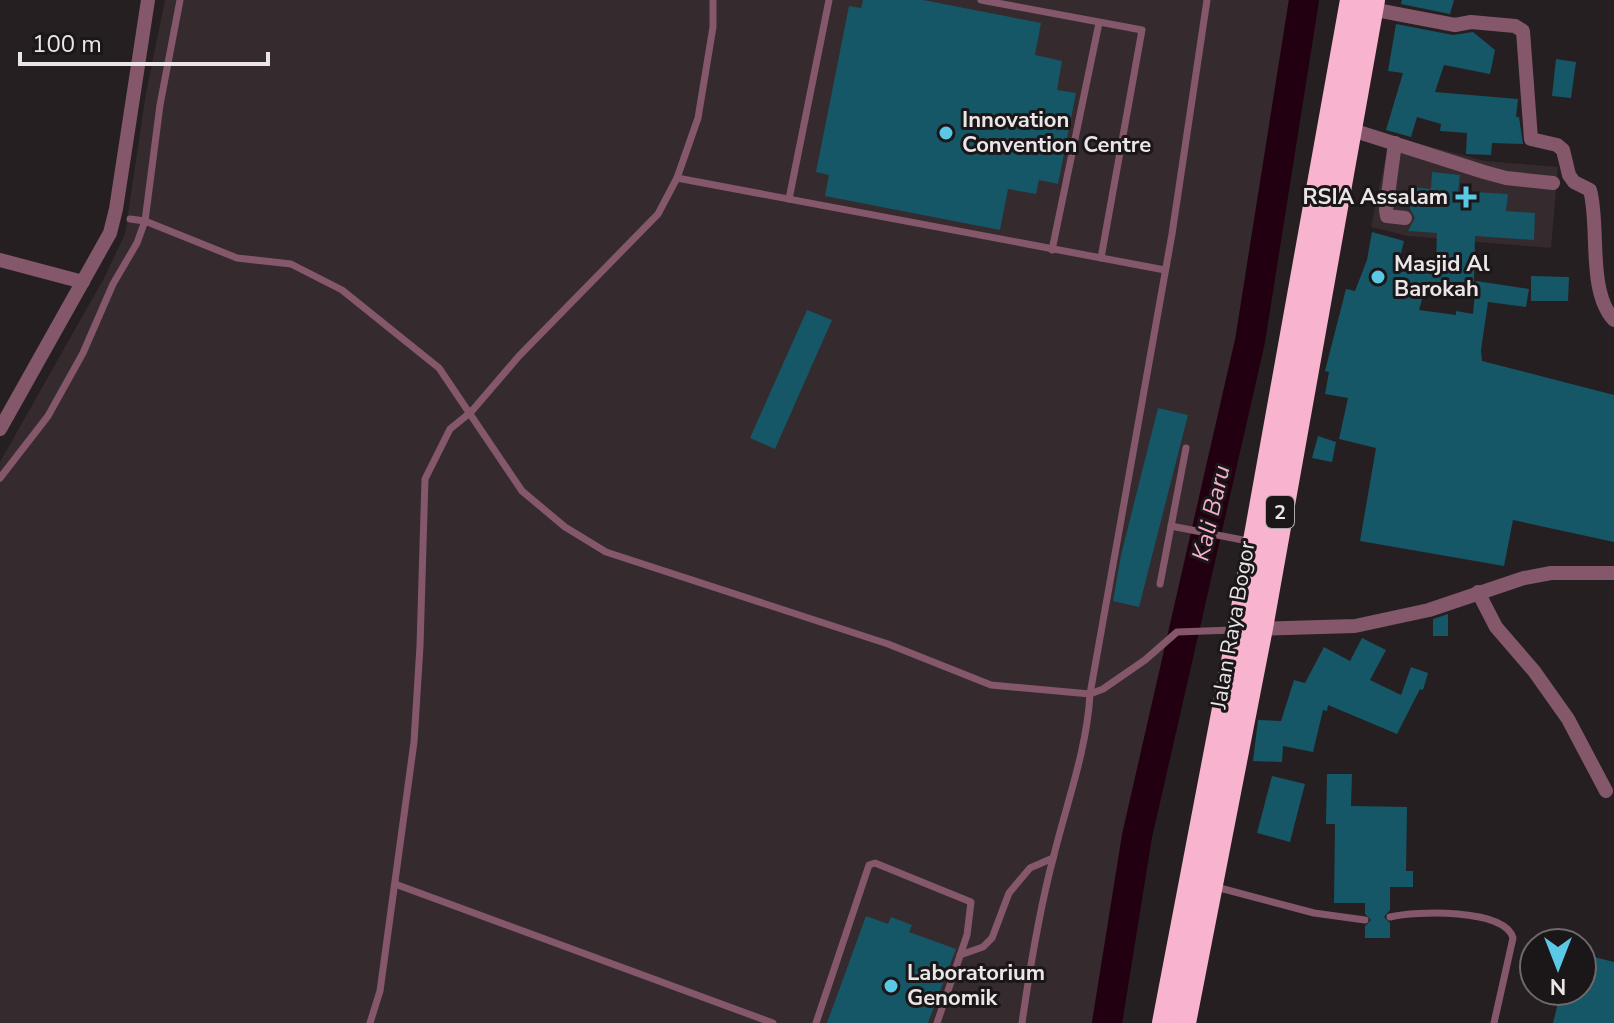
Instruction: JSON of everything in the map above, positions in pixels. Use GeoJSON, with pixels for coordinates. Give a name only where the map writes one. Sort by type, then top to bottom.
{"type":"FeatureCollection","features":[{"type":"Feature","properties":{"kind":"highway","name":"Jalan Raya Bogor"},"geometry":{"type":"LineString","coordinates":[[1265,544],[1349,129],[1365,3]]}},
{"type":"Feature","properties":{"kind":"highway","name":"Jalan Raya Bogor"},"geometry":{"type":"LineString","coordinates":[[1184,1023],[1210,885],[1265,544],[1365,3]]}},
{"type":"Feature","properties":{"kind":"highway","name":"Jalan Raya Bogor"},"geometry":{"type":"LineString","coordinates":[[1164,1023],[1250,629]]}},
{"type":"Feature","properties":{"kind":"street"},"geometry":{"type":"LineString","coordinates":[[0,429],[110,233],[148,0]]}},
{"type":"Feature","properties":{"kind":"street"},"geometry":{"type":"LineString","coordinates":[[1365,3],[1455,25],[1471,22],[1515,26],[1523,31],[1531,139],[1557,145],[1563,150],[1569,175],[1574,182],[1590,190],[1608,313],[1614,320]]}},
{"type":"Feature","properties":{"kind":"street"},"geometry":{"type":"LineString","coordinates":[[1349,129],[1506,178],[1553,183]]}},
{"type":"Feature","properties":{"kind":"street"},"geometry":{"type":"LineString","coordinates":[[1395,143],[1386,210],[1387,216],[1405,218]]}},
{"type":"Feature","properties":{"kind":"street"},"geometry":{"type":"LineString","coordinates":[[0,260],[83,282]]}},
{"type":"Feature","properties":{"kind":"street"},"geometry":{"type":"LineString","coordinates":[[1250,629],[1355,626],[1429,610],[1524,578],[1551,573],[1614,573]]}},
{"type":"Feature","properties":{"kind":"street"},"geometry":{"type":"LineString","coordinates":[[1478,592],[1496,627],[1534,671],[1568,719],[1606,791]]}},
{"type":"Feature","properties":{"kind":"lane"},"geometry":{"type":"LineString","coordinates":[[0,478],[48,416],[83,353],[113,284],[137,243],[145,221],[160,105],[180,0]]}},
{"type":"Feature","properties":{"kind":"lane"},"geometry":{"type":"LineString","coordinates":[[370,1023],[380,991],[414,742],[425,479],[450,429],[471,412],[519,356],[658,214],[677,178],[698,118],[713,27],[713,0]]}},
{"type":"Feature","properties":{"kind":"lane"},"geometry":{"type":"LineString","coordinates":[[789,199],[829,0]]}},
{"type":"Feature","properties":{"kind":"lane"},"geometry":{"type":"LineString","coordinates":[[981,0],[1142,30],[1101,258]]}},
{"type":"Feature","properties":{"kind":"lane"},"geometry":{"type":"LineString","coordinates":[[1022,1023],[1053,858],[1079,762],[1165,270],[1207,0]]}},
{"type":"Feature","properties":{"kind":"lane"},"geometry":{"type":"LineString","coordinates":[[1052,250],[1099,23]]}},
{"type":"Feature","properties":{"kind":"lane"},"geometry":{"type":"LineString","coordinates":[[677,178],[1165,270]]}},
{"type":"Feature","properties":{"kind":"lane"},"geometry":{"type":"LineString","coordinates":[[130,219],[145,221],[237,258],[291,264],[342,290],[439,368],[522,491],[565,527],[606,552],[888,644],[991,685],[1090,694],[1103,689],[1182,631],[1250,629]]}},
{"type":"Feature","properties":{"kind":"lane"},"geometry":{"type":"LineString","coordinates":[[1160,584],[1186,448]]}},
{"type":"Feature","properties":{"kind":"lane"},"geometry":{"type":"LineString","coordinates":[[1171,526],[1265,544]]}},
{"type":"Feature","properties":{"kind":"lane"},"geometry":{"type":"LineString","coordinates":[[960,955],[983,947],[992,938],[1009,893],[1030,868],[1053,858]]}},
{"type":"Feature","properties":{"kind":"lane"},"geometry":{"type":"LineString","coordinates":[[816,1023],[869,865],[875,863],[971,902],[967,935],[937,1023]]}},
{"type":"Feature","properties":{"kind":"lane"},"geometry":{"type":"LineString","coordinates":[[395,884],[773,1023]]}},
{"type":"Feature","properties":{"kind":"lane"},"geometry":{"type":"LineString","coordinates":[[1210,885],[1314,913],[1365,920]]}},
{"type":"Feature","properties":{"kind":"lane"},"geometry":{"type":"LineString","coordinates":[[1390,917],[1411,912],[1432,912],[1495,920],[1506,926],[1513,938],[1494,1023]]}},
{"type":"Feature","properties":{"kind":"shaded area"},"geometry":{"type":"Polygon","coordinates":[[[165,0],[1300,0],[1115,1023],[0,1023],[0,462],[104,278],[125,234],[146,93],[165,0]]]}},
{"type":"Feature","properties":{"kind":"shaded area","name":"RSIA Assalam"},"geometry":{"type":"Polygon","coordinates":[[[1390,136],[1485,161],[1558,167],[1551,248],[1408,236],[1371,227],[1390,136]]]}},
{"type":"Feature","properties":{"kind":"building","name":"Innovation Convention Centre"},"geometry":{"type":"Polygon","coordinates":[[[863,0],[923,0],[1041,23],[1035,55],[1062,61],[1057,90],[1076,93],[1058,184],[1039,180],[1036,194],[1008,189],[1000,230],[825,196],[829,175],[816,172],[849,6],[861,8],[863,0]]]}},
{"type":"Feature","properties":{"kind":"building"},"geometry":{"type":"Polygon","coordinates":[[[1402,0],[1454,0],[1450,14],[1401,4],[1402,0]]]}},
{"type":"Feature","properties":{"kind":"building"},"geometry":{"type":"Polygon","coordinates":[[[1396,24],[1453,35],[1473,32],[1495,50],[1490,74],[1444,65],[1435,92],[1518,99],[1516,117],[1519,117],[1523,144],[1492,143],[1491,155],[1466,154],[1467,133],[1440,131],[1441,124],[1417,117],[1411,137],[1386,130],[1403,73],[1388,71],[1396,24]]]}},
{"type":"Feature","properties":{"kind":"building"},"geometry":{"type":"Polygon","coordinates":[[[1556,59],[1576,62],[1571,98],[1552,96],[1556,59]]]}},
{"type":"Feature","properties":{"kind":"building"},"geometry":{"type":"Polygon","coordinates":[[[1432,172],[1460,175],[1458,191],[1508,194],[1506,211],[1535,213],[1534,240],[1475,236],[1474,282],[1427,282],[1419,310],[1473,314],[1476,281],[1529,289],[1526,307],[1488,302],[1482,361],[1614,395],[1614,542],[1513,520],[1504,566],[1360,541],[1376,448],[1339,439],[1348,398],[1325,394],[1329,372],[1325,371],[1346,289],[1355,291],[1367,260],[1372,232],[1404,241],[1400,257],[1436,263],[1437,233],[1408,231],[1415,218],[1410,209],[1411,187],[1431,189],[1432,172]]]}},
{"type":"Feature","properties":{"kind":"building"},"geometry":{"type":"Polygon","coordinates":[[[1531,276],[1569,277],[1568,301],[1531,301],[1531,276]]]}},
{"type":"Feature","properties":{"kind":"building"},"geometry":{"type":"Polygon","coordinates":[[[807,310],[832,320],[775,449],[750,438],[807,310]]]}},
{"type":"Feature","properties":{"kind":"building"},"geometry":{"type":"Polygon","coordinates":[[[1158,408],[1188,415],[1139,607],[1113,601],[1121,555],[1158,408]]]}},
{"type":"Feature","properties":{"kind":"building"},"geometry":{"type":"Polygon","coordinates":[[[1318,436],[1336,442],[1332,462],[1312,458],[1318,436]]]}},
{"type":"Feature","properties":{"kind":"building"},"geometry":{"type":"Polygon","coordinates":[[[1448,614],[1448,636],[1433,636],[1433,619],[1448,614]]]}},
{"type":"Feature","properties":{"kind":"building"},"geometry":{"type":"Polygon","coordinates":[[[1362,638],[1386,650],[1370,680],[1401,695],[1411,667],[1428,673],[1423,690],[1420,689],[1397,734],[1328,705],[1327,711],[1323,710],[1313,752],[1283,746],[1282,762],[1253,761],[1258,720],[1281,721],[1294,680],[1305,683],[1324,647],[1350,661],[1362,638]]]}},
{"type":"Feature","properties":{"kind":"building"},"geometry":{"type":"Polygon","coordinates":[[[1327,774],[1352,774],[1351,806],[1407,807],[1406,871],[1413,871],[1413,887],[1390,887],[1390,910],[1384,917],[1390,923],[1390,938],[1365,938],[1365,926],[1371,920],[1365,914],[1365,903],[1334,903],[1335,824],[1326,824],[1327,774]]]}},
{"type":"Feature","properties":{"kind":"building"},"geometry":{"type":"Polygon","coordinates":[[[1272,776],[1305,784],[1290,842],[1257,833],[1272,776]]]}},
{"type":"Feature","properties":{"kind":"building","name":"Laboratorium Genomik"},"geometry":{"type":"Polygon","coordinates":[[[866,916],[888,924],[891,917],[912,925],[909,932],[956,949],[928,1023],[827,1023],[866,916]]]}},
{"type":"Feature","properties":{"kind":"building"},"geometry":{"type":"Polygon","coordinates":[[[1598,958],[1614,962],[1614,1023],[1553,1023],[1557,1007],[1598,1007],[1598,958]]]}},
{"type":"Feature","properties":{"kind":"waterway","name":"Kali Baru"},"geometry":{"type":"LineString","coordinates":[[1107,1023],[1137,836],[1250,341],[1304,0]]}},
{"type":"Feature","properties":{"kind":"place","name":"Innovation Convention Centre"},"geometry":{"type":"Point","coordinates":[946,133]}},
{"type":"Feature","properties":{"kind":"place","name":"RSIA Assalam"},"geometry":{"type":"Point","coordinates":[1466,197]}},
{"type":"Feature","properties":{"kind":"place","name":"Masjid Al Barokah"},"geometry":{"type":"Point","coordinates":[1378,277]}},
{"type":"Feature","properties":{"kind":"place","name":"Laboratorium Genomik"},"geometry":{"type":"Point","coordinates":[891,986]}}]}
